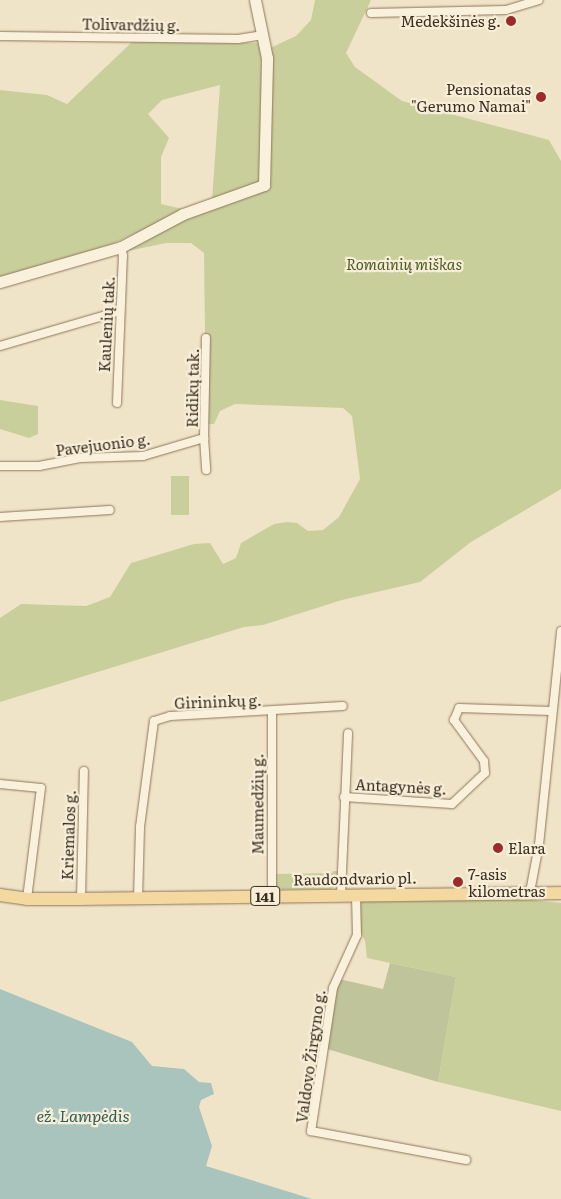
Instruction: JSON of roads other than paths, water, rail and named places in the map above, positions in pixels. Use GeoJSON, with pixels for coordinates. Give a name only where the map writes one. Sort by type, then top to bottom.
{"type":"FeatureCollection","features":[{"type":"Feature","properties":{"kind":"main road","name":"Raudondvario pl."},"geometry":{"type":"LineString","coordinates":[[0,895],[27,899],[138,899],[561,893]]}},
{"type":"Feature","properties":{"kind":"street"},"geometry":{"type":"LineString","coordinates":[[0,282],[121,246],[183,214],[264,185],[267,79],[256,0]]}},
{"type":"Feature","properties":{"kind":"street"},"geometry":{"type":"LineString","coordinates":[[370,13],[506,10],[538,0]]}},
{"type":"Feature","properties":{"kind":"street","name":"Tolivardžių g."},"geometry":{"type":"LineString","coordinates":[[0,36],[238,39],[262,35]]}},
{"type":"Feature","properties":{"kind":"street","name":"Kaulenių tak."},"geometry":{"type":"LineString","coordinates":[[117,403],[121,246]]}},
{"type":"Feature","properties":{"kind":"street"},"geometry":{"type":"LineString","coordinates":[[0,346],[120,311]]}},
{"type":"Feature","properties":{"kind":"street","name":"Ridikų tak."},"geometry":{"type":"LineString","coordinates":[[204,438],[206,338]]}},
{"type":"Feature","properties":{"kind":"street"},"geometry":{"type":"LineString","coordinates":[[204,438],[206,470]]}},
{"type":"Feature","properties":{"kind":"street","name":"Pavejuonio g."},"geometry":{"type":"LineString","coordinates":[[0,466],[39,466],[80,458],[142,456],[204,438]]}},
{"type":"Feature","properties":{"kind":"street"},"geometry":{"type":"LineString","coordinates":[[0,517],[110,510]]}},
{"type":"Feature","properties":{"kind":"street"},"geometry":{"type":"LineString","coordinates":[[530,892],[539,845],[551,711],[561,631]]}},
{"type":"Feature","properties":{"kind":"street","name":"Girininkų g."},"geometry":{"type":"LineString","coordinates":[[138,899],[140,827],[154,722],[170,716],[272,712],[343,706]]}},
{"type":"Feature","properties":{"kind":"street","name":"Antagynės g."},"geometry":{"type":"LineString","coordinates":[[344,797],[452,804],[485,773],[484,761],[454,720],[459,708],[551,711]]}},
{"type":"Feature","properties":{"kind":"street","name":"Maumedžių g."},"geometry":{"type":"LineString","coordinates":[[272,712],[272,896]]}},
{"type":"Feature","properties":{"kind":"street","name":"Antagynės g."},"geometry":{"type":"LineString","coordinates":[[341,895],[348,733]]}},
{"type":"Feature","properties":{"kind":"street","name":"Kriemalos g."},"geometry":{"type":"LineString","coordinates":[[80,899],[84,772]]}},
{"type":"Feature","properties":{"kind":"street"},"geometry":{"type":"LineString","coordinates":[[0,784],[41,788],[27,899]]}},
{"type":"Feature","properties":{"kind":"street","name":"Valdovo Žirgyno g."},"geometry":{"type":"LineString","coordinates":[[356,895],[357,934],[333,988],[311,1131],[466,1160]]}},
{"type":"Feature","properties":{"kind":"water","name":"ež. Lampėdis"},"geometry":{"type":"Polygon","coordinates":[[[0,989],[132,1042],[152,1066],[184,1069],[199,1082],[211,1083],[214,1094],[201,1100],[199,1107],[212,1146],[206,1166],[312,1199],[0,1199],[0,989]]]}},
{"type":"Feature","properties":{"kind":"place","name":"Medekšinės g."},"geometry":{"type":"Point","coordinates":[511,21]}},
{"type":"Feature","properties":{"kind":"place","name":"Pensionatas \"Gerumo Namai\""},"geometry":{"type":"Point","coordinates":[541,97]}},
{"type":"Feature","properties":{"kind":"place","name":"Elara"},"geometry":{"type":"Point","coordinates":[498,848]}},
{"type":"Feature","properties":{"kind":"place","name":"7-asis kilometras"},"geometry":{"type":"Point","coordinates":[458,882]}},
{"type":"Feature","properties":{"kind":"park label","name":"Romainių miškas"},"geometry":{"type":"Point","coordinates":[404,264]}}]}
